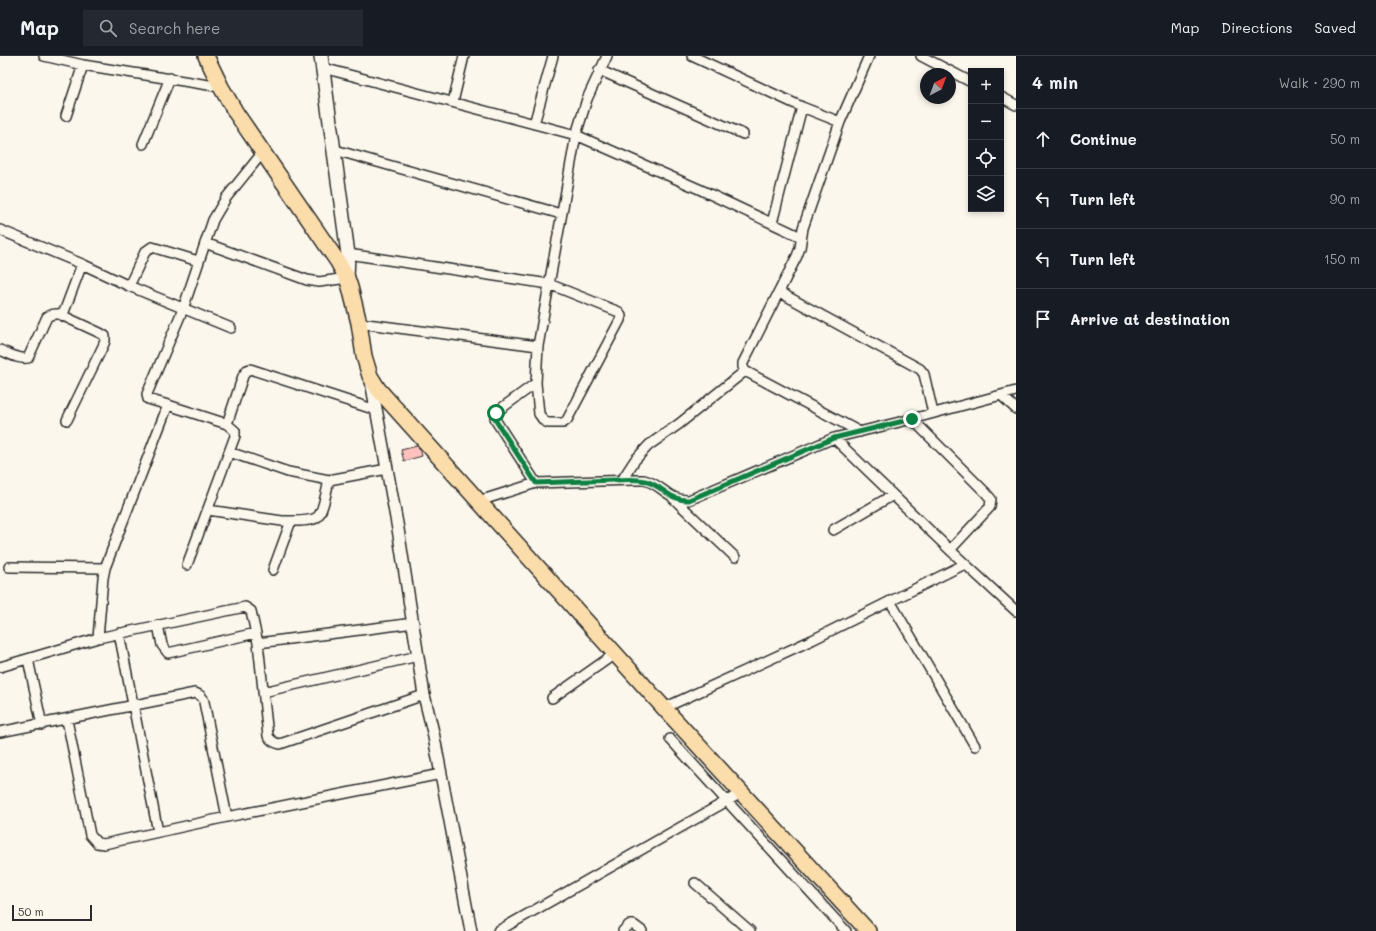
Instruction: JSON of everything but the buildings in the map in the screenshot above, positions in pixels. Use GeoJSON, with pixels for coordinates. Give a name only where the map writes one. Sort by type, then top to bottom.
{"type":"FeatureCollection","features":[{"type":"Feature","properties":{"kind":"highway"},"geometry":{"type":"LineString","coordinates":[[206,56],[220,87],[236,113],[338,262],[347,278],[359,323],[364,356],[370,376],[386,398],[865,930]]}},
{"type":"Feature","properties":{"kind":"main road"},"geometry":{"type":"LineString","coordinates":[[322,62],[348,254],[347,278]]}},
{"type":"Feature","properties":{"kind":"street"},"geometry":{"type":"LineString","coordinates":[[44,56],[83,65],[220,87]]}},
{"type":"Feature","properties":{"kind":"street"},"geometry":{"type":"LineString","coordinates":[[453,102],[464,56]]}},
{"type":"Feature","properties":{"kind":"street"},"geometry":{"type":"LineString","coordinates":[[534,124],[553,56]]}},
{"type":"Feature","properties":{"kind":"street"},"geometry":{"type":"LineString","coordinates":[[348,254],[549,284],[619,312],[621,316],[620,320],[567,420],[563,423],[548,423],[541,418],[539,414],[536,383],[538,346],[549,284],[561,214],[576,135],[587,99],[607,56]]}},
{"type":"Feature","properties":{"kind":"street"},"geometry":{"type":"LineString","coordinates":[[692,56],[802,107],[840,122]]}},
{"type":"Feature","properties":{"kind":"street"},"geometry":{"type":"LineString","coordinates":[[860,432],[745,371],[743,363],[797,256],[800,248],[803,228],[840,122],[869,56]]}},
{"type":"Feature","properties":{"kind":"street"},"geometry":{"type":"LineString","coordinates":[[923,56],[968,80]]}},
{"type":"Feature","properties":{"kind":"street"},"geometry":{"type":"LineString","coordinates":[[322,62],[453,102],[576,135],[699,188],[801,237]]}},
{"type":"Feature","properties":{"kind":"street"},"geometry":{"type":"LineString","coordinates":[[66,116],[83,65]]}},
{"type":"Feature","properties":{"kind":"street"},"geometry":{"type":"LineString","coordinates":[[600,70],[743,134]]}},
{"type":"Feature","properties":{"kind":"street"},"geometry":{"type":"LineString","coordinates":[[143,144],[170,78]]}},
{"type":"Feature","properties":{"kind":"street"},"geometry":{"type":"LineString","coordinates":[[1004,99],[1016,105]]}},
{"type":"Feature","properties":{"kind":"street"},"geometry":{"type":"LineString","coordinates":[[772,223],[802,107]]}},
{"type":"Feature","properties":{"kind":"street"},"geometry":{"type":"LineString","coordinates":[[335,150],[561,214]]}},
{"type":"Feature","properties":{"kind":"street"},"geometry":{"type":"LineString","coordinates":[[187,565],[236,431],[227,424],[152,401],[148,399],[147,394],[183,309],[198,261],[218,210],[262,152]]}},
{"type":"Feature","properties":{"kind":"street"},"geometry":{"type":"LineString","coordinates":[[0,230],[82,264],[183,309],[231,328]]}},
{"type":"Feature","properties":{"kind":"street"},"geometry":{"type":"LineString","coordinates":[[205,243],[307,280],[319,282],[347,278]]}},
{"type":"Feature","properties":{"kind":"street"},"geometry":{"type":"LineString","coordinates":[[129,286],[145,252],[152,247],[198,261]]}},
{"type":"Feature","properties":{"kind":"street"},"geometry":{"type":"LineString","coordinates":[[0,350],[21,358],[28,358],[48,317],[64,312],[66,309],[82,264]]}},
{"type":"Feature","properties":{"kind":"street"},"geometry":{"type":"LineString","coordinates":[[779,292],[920,369],[924,374],[933,414]]}},
{"type":"Feature","properties":{"kind":"street"},"geometry":{"type":"LineString","coordinates":[[59,314],[105,336],[103,346],[67,420]]}},
{"type":"Feature","properties":{"kind":"street"},"geometry":{"type":"LineString","coordinates":[[359,323],[538,346]]}},
{"type":"Feature","properties":{"kind":"street"},"geometry":{"type":"LineString","coordinates":[[227,424],[244,372],[247,370],[376,410]]}},
{"type":"Feature","properties":{"kind":"street"},"geometry":{"type":"LineString","coordinates":[[622,480],[635,460],[649,445],[679,424],[745,371]]}},
{"type":"Feature","properties":{"kind":"street"},"geometry":{"type":"LineString","coordinates":[[370,376],[414,622],[424,695],[441,774],[471,931]]}},
{"type":"Feature","properties":{"kind":"street"},"geometry":{"type":"LineString","coordinates":[[536,383],[499,410],[495,417],[496,421],[536,483]]}},
{"type":"Feature","properties":{"kind":"street"},"geometry":{"type":"LineString","coordinates":[[672,497],[681,500],[689,500],[834,438],[933,414],[1016,390]]}},
{"type":"Feature","properties":{"kind":"street"},"geometry":{"type":"LineString","coordinates":[[1001,395],[1016,409]]}},
{"type":"Feature","properties":{"kind":"street"},"geometry":{"type":"LineString","coordinates":[[98,638],[105,568],[168,405]]}},
{"type":"Feature","properties":{"kind":"street"},"geometry":{"type":"LineString","coordinates":[[912,419],[991,499],[992,503],[990,507],[950,550]]}},
{"type":"Feature","properties":{"kind":"street"},"geometry":{"type":"LineString","coordinates":[[834,438],[964,564],[1016,611]]}},
{"type":"Feature","properties":{"kind":"street"},"geometry":{"type":"LineString","coordinates":[[229,452],[288,472],[329,480],[387,468]]}},
{"type":"Feature","properties":{"kind":"street"},"geometry":{"type":"LineString","coordinates":[[208,510],[291,522],[312,520],[318,516],[329,480]]}},
{"type":"Feature","properties":{"kind":"street"},"geometry":{"type":"LineString","coordinates":[[479,501],[536,483],[644,480],[660,488],[672,497],[735,557]]}},
{"type":"Feature","properties":{"kind":"street"},"geometry":{"type":"LineString","coordinates":[[833,530],[892,495]]}},
{"type":"Feature","properties":{"kind":"street"},"geometry":{"type":"LineString","coordinates":[[273,570],[291,522]]}},
{"type":"Feature","properties":{"kind":"street"},"geometry":{"type":"LineString","coordinates":[[664,708],[805,644],[964,564]]}},
{"type":"Feature","properties":{"kind":"street"},"geometry":{"type":"LineString","coordinates":[[9,567],[105,568]]}},
{"type":"Feature","properties":{"kind":"street"},"geometry":{"type":"LineString","coordinates":[[890,601],[974,746]]}},
{"type":"Feature","properties":{"kind":"street"},"geometry":{"type":"LineString","coordinates":[[0,667],[98,638],[245,607],[251,611],[258,644],[268,736],[276,743],[280,744],[424,695]]}},
{"type":"Feature","properties":{"kind":"street"},"geometry":{"type":"LineString","coordinates":[[258,644],[414,622]]}},
{"type":"Feature","properties":{"kind":"street"},"geometry":{"type":"LineString","coordinates":[[158,625],[162,645],[168,653],[256,633]]}},
{"type":"Feature","properties":{"kind":"street"},"geometry":{"type":"LineString","coordinates":[[120,633],[158,832]]}},
{"type":"Feature","properties":{"kind":"street"},"geometry":{"type":"LineString","coordinates":[[552,698],[616,653]]}},
{"type":"Feature","properties":{"kind":"street"},"geometry":{"type":"LineString","coordinates":[[263,692],[418,656]]}},
{"type":"Feature","properties":{"kind":"street"},"geometry":{"type":"LineString","coordinates":[[28,659],[42,725]]}},
{"type":"Feature","properties":{"kind":"street"},"geometry":{"type":"LineString","coordinates":[[0,732],[67,720],[195,693],[203,698],[227,817]]}},
{"type":"Feature","properties":{"kind":"street"},"geometry":{"type":"LineString","coordinates":[[67,720],[90,835],[97,843],[104,844],[227,817],[441,774]]}},
{"type":"Feature","properties":{"kind":"street"},"geometry":{"type":"LineString","coordinates":[[670,739],[846,931]]}},
{"type":"Feature","properties":{"kind":"street"},"geometry":{"type":"LineString","coordinates":[[498,931],[741,793]]}},
{"type":"Feature","properties":{"kind":"street"},"geometry":{"type":"LineString","coordinates":[[695,883],[750,931]]}},
{"type":"Feature","properties":{"kind":"street"},"geometry":{"type":"LineString","coordinates":[[623,931],[629,925],[634,925],[642,931]]}},
{"type":"Feature","properties":{"kind":"route"},"geometry":{"type":"LineString","coordinates":[[496,413],[496,421],[536,483],[644,480],[660,488],[672,497],[681,500],[689,500],[834,438],[912,419]]}}]}
